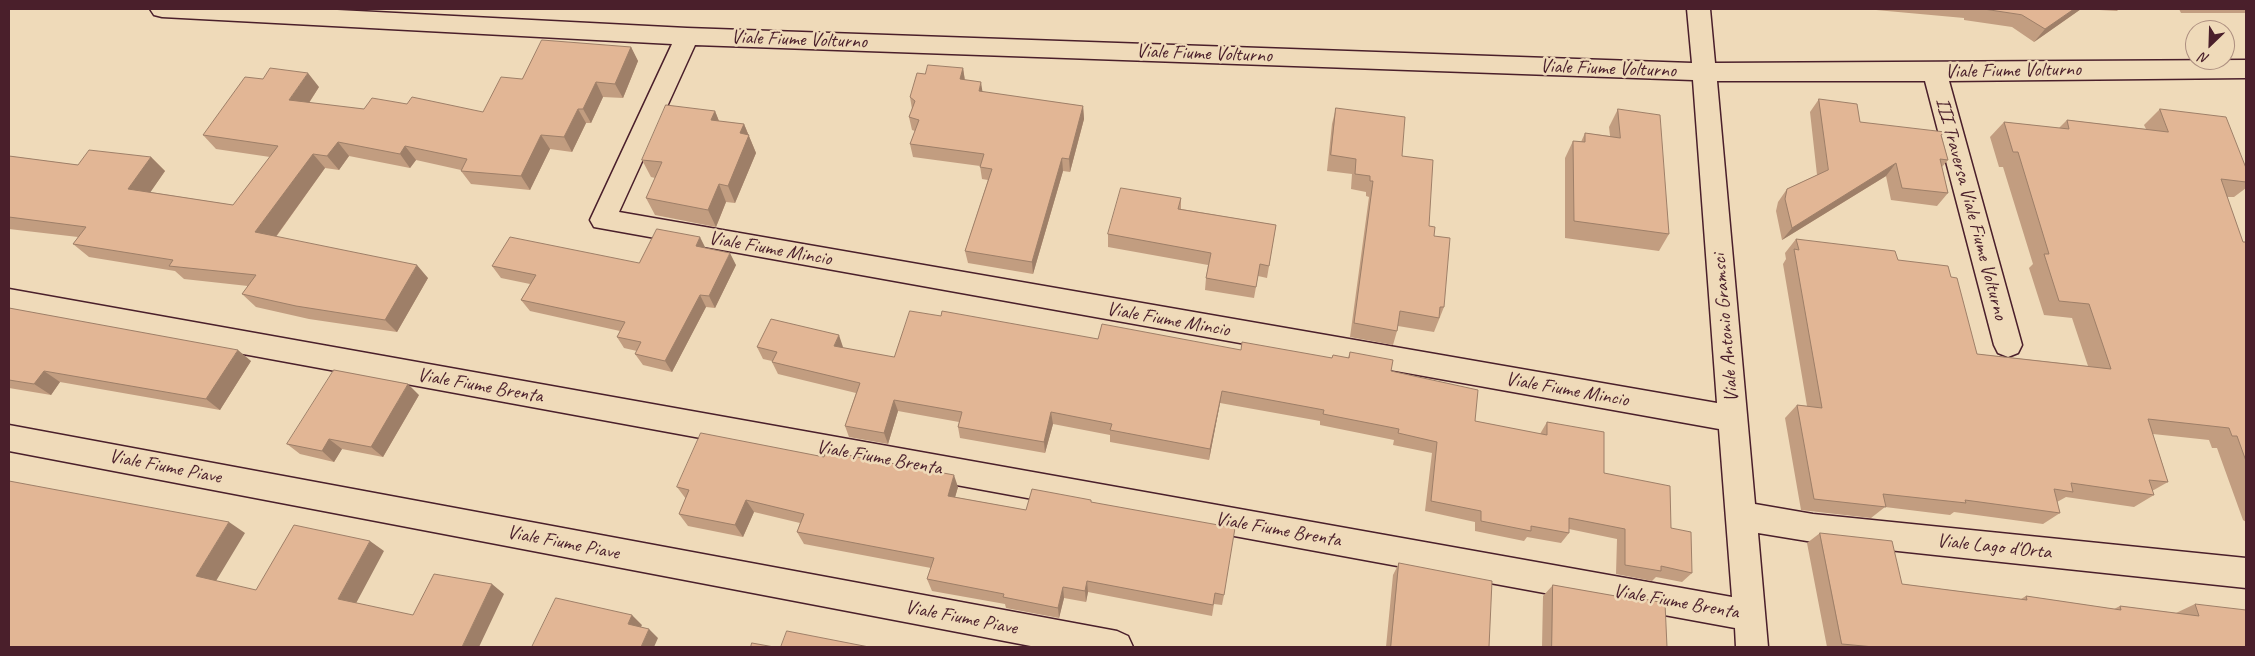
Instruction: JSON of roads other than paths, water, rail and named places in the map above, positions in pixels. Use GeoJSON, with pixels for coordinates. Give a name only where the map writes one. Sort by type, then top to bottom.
{"type":"FeatureCollection","features":[{"type":"Feature","properties":{"kind":"street","name":"Viale Fiume Volturno"},"geometry":{"type":"LineString","coordinates":[[162,9],[687,36],[1704,72],[1936,72],[2246,68]]}},
{"type":"Feature","properties":{"kind":"street"},"geometry":{"type":"LineString","coordinates":[[563,29],[574,9]]}},
{"type":"Feature","properties":{"kind":"street","name":"Viale Antonio Gramsci"},"geometry":{"type":"LineString","coordinates":[[1699,9],[1752,647]]}},
{"type":"Feature","properties":{"kind":"street","name":"Viale Fiume Mincio"},"geometry":{"type":"LineString","coordinates":[[687,36],[603,220],[1734,419]]}},
{"type":"Feature","properties":{"kind":"street","name":"III Traversa Viale Fiume Volturno"},"geometry":{"type":"LineString","coordinates":[[1936,72],[1942,110],[2008,344]]}},
{"type":"Feature","properties":{"kind":"street","name":"Viale Fiume Brenta"},"geometry":{"type":"LineString","coordinates":[[9,300],[1749,615]]}},
{"type":"Feature","properties":{"kind":"street","name":"Viale Fiume Piave"},"geometry":{"type":"LineString","coordinates":[[9,438],[1116,647]]}},
{"type":"Feature","properties":{"kind":"street","name":"Viale Lago d'Orta"},"geometry":{"type":"LineString","coordinates":[[1741,516],[1813,528],[2246,574]]}}]}
